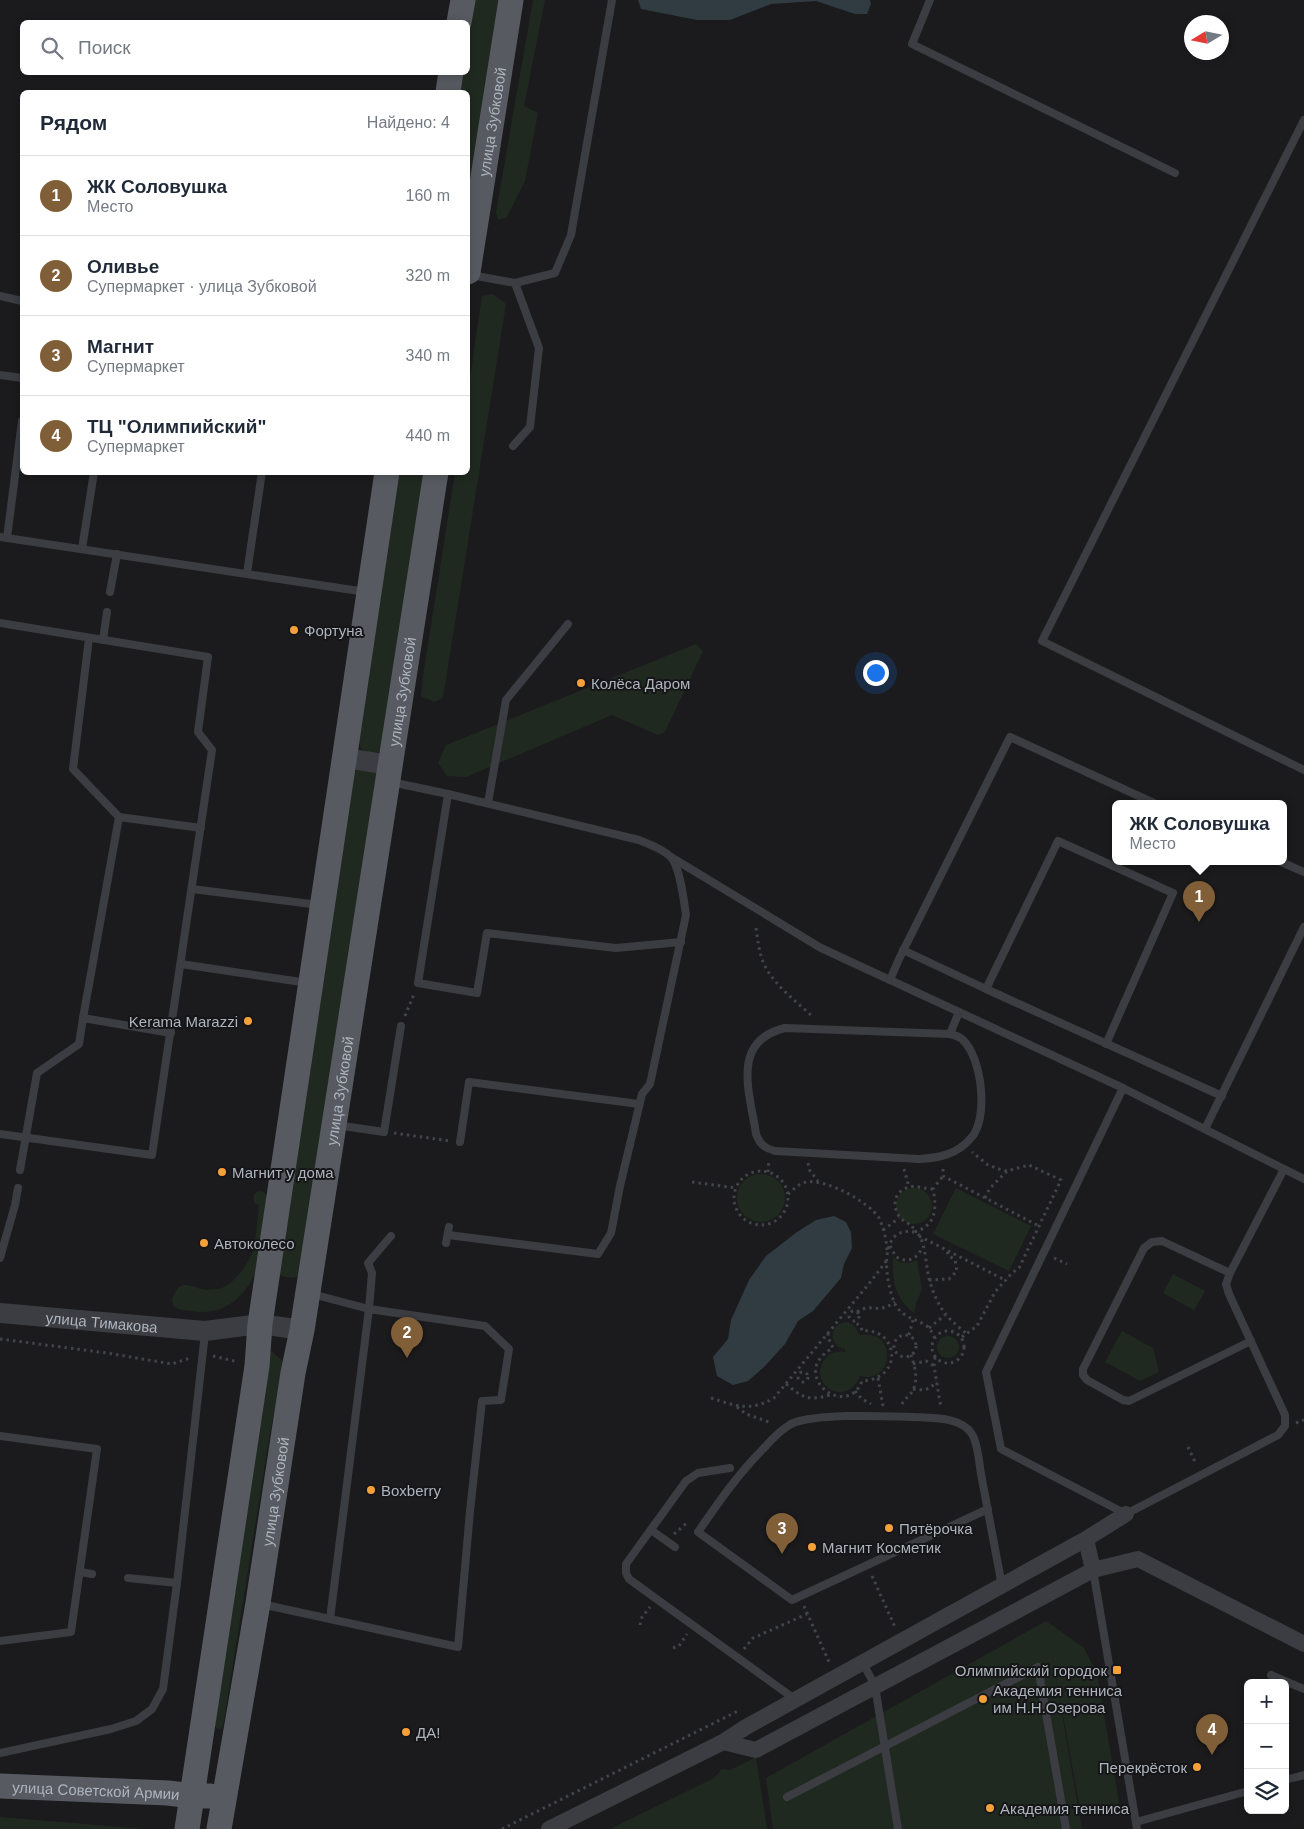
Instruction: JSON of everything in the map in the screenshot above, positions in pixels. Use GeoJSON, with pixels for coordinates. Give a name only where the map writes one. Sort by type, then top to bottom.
{"type":"FeatureCollection","features":[{"type":"Feature","properties":{"kind":"main road"},"geometry":{"type":"LineString","coordinates":[[459,20],[463,0]]}},
{"type":"Feature","properties":{"kind":"main road","name":"улица Зубковой"},"geometry":{"type":"LineString","coordinates":[[470,260],[511,0]]}},
{"type":"Feature","properties":{"kind":"main road"},"geometry":{"type":"LineString","coordinates":[[448,90],[451,75]]}},
{"type":"Feature","properties":{"kind":"main road"},"geometry":{"type":"LineString","coordinates":[[188,1829],[257,1366],[260,1324],[387,475]]}},
{"type":"Feature","properties":{"kind":"main road","name":"улица Зубковой"},"geometry":{"type":"LineString","coordinates":[[219,1829],[258,1603],[293,1373],[308,1293],[436,475]]}},
{"type":"Feature","properties":{"kind":"main road","name":"улица Советской Армии"},"geometry":{"type":"LineString","coordinates":[[0,1786],[224,1796]]}},
{"type":"Feature","properties":{"kind":"street"},"geometry":{"type":"LineString","coordinates":[[344,758],[390,773]]}},
{"type":"Feature","properties":{"kind":"street","name":"улица Тимакова"},"geometry":{"type":"LineString","coordinates":[[0,1313],[205,1331],[260,1324],[302,1330]]}},
{"type":"Feature","properties":{"kind":"street"},"geometry":{"type":"LineString","coordinates":[[549,1829],[723,1742],[1086,1539],[1126,1514]]}},
{"type":"Feature","properties":{"kind":"street"},"geometry":{"type":"LineString","coordinates":[[1086,1539],[1093,1570]]}},
{"type":"Feature","properties":{"kind":"street"},"geometry":{"type":"LineString","coordinates":[[723,1742],[756,1750],[1093,1570],[1138,1559],[1304,1644]]}},
{"type":"Feature","properties":{"kind":"lane"},"geometry":{"type":"LineString","coordinates":[[470,273],[515,283],[555,273],[572,235],[612,0]]}},
{"type":"Feature","properties":{"kind":"lane"},"geometry":{"type":"LineString","coordinates":[[930,0],[912,44],[1175,173]]}},
{"type":"Feature","properties":{"kind":"lane"},"geometry":{"type":"LineString","coordinates":[[1304,120],[1042,641],[1304,770]]}},
{"type":"Feature","properties":{"kind":"lane"},"geometry":{"type":"LineString","coordinates":[[513,446],[530,427],[539,348],[515,283]]}},
{"type":"Feature","properties":{"kind":"lane"},"geometry":{"type":"LineString","coordinates":[[0,296],[20,301]]}},
{"type":"Feature","properties":{"kind":"lane"},"geometry":{"type":"LineString","coordinates":[[0,375],[20,378]]}},
{"type":"Feature","properties":{"kind":"lane"},"geometry":{"type":"LineString","coordinates":[[20,434],[4,538],[368,592]]}},
{"type":"Feature","properties":{"kind":"lane"},"geometry":{"type":"LineString","coordinates":[[82,549],[94,475]]}},
{"type":"Feature","properties":{"kind":"lane"},"geometry":{"type":"LineString","coordinates":[[246,573],[262,475]]}},
{"type":"Feature","properties":{"kind":"lane"},"geometry":{"type":"LineString","coordinates":[[110,592],[117,554]]}},
{"type":"Feature","properties":{"kind":"lane"},"geometry":{"type":"LineString","coordinates":[[103,640],[107,612]]}},
{"type":"Feature","properties":{"kind":"lane"},"geometry":{"type":"LineString","coordinates":[[0,623],[208,657],[198,732],[212,750],[152,1155],[0,1134]]}},
{"type":"Feature","properties":{"kind":"lane"},"geometry":{"type":"LineString","coordinates":[[488,803],[506,700],[568,624]]}},
{"type":"Feature","properties":{"kind":"lane"},"geometry":{"type":"LineString","coordinates":[[89,638],[73,769],[119,817],[201,828]]}},
{"type":"Feature","properties":{"kind":"lane"},"geometry":{"type":"LineString","coordinates":[[890,980],[903,950],[1010,736],[1148,800]]}},
{"type":"Feature","properties":{"kind":"lane"},"geometry":{"type":"LineString","coordinates":[[390,773],[448,794],[639,840],[651,845],[821,948],[1123,1088],[1304,1179]]}},
{"type":"Feature","properties":{"kind":"lane"},"geometry":{"type":"LineString","coordinates":[[448,794],[418,983],[478,993],[487,933],[616,948],[681,942]]}},
{"type":"Feature","properties":{"kind":"lane"},"geometry":{"type":"LineString","coordinates":[[20,1170],[37,1073],[78,1044],[119,817]]}},
{"type":"Feature","properties":{"kind":"lane"},"geometry":{"type":"LineString","coordinates":[[986,989],[1058,841],[1173,893],[1106,1044]]}},
{"type":"Feature","properties":{"kind":"lane"},"geometry":{"type":"LineString","coordinates":[[448,1235],[598,1254],[611,1233],[639,1104],[642,1094],[650,1084],[686,915],[682,887],[671,857]]}},
{"type":"Feature","properties":{"kind":"lane"},"geometry":{"type":"LineString","coordinates":[[1287,865],[1304,872]]}},
{"type":"Feature","properties":{"kind":"lane"},"geometry":{"type":"LineString","coordinates":[[192,889],[322,905]]}},
{"type":"Feature","properties":{"kind":"lane"},"geometry":{"type":"LineString","coordinates":[[1205,1129],[1304,927]]}},
{"type":"Feature","properties":{"kind":"lane"},"geometry":{"type":"LineString","coordinates":[[903,950],[1222,1096]]}},
{"type":"Feature","properties":{"kind":"lane"},"geometry":{"type":"LineString","coordinates":[[181,964],[311,984]]}},
{"type":"Feature","properties":{"kind":"lane"},"geometry":{"type":"LineString","coordinates":[[950,1034],[959,1012]]}},
{"type":"Feature","properties":{"kind":"lane"},"geometry":{"type":"LineString","coordinates":[[83,1018],[171,1034]]}},
{"type":"Feature","properties":{"kind":"lane"},"geometry":{"type":"LineString","coordinates":[[334,1125],[384,1132],[401,1026]]}},
{"type":"Feature","properties":{"kind":"lane"},"geometry":{"type":"LineString","coordinates":[[785,1028],[950,1034],[962,1039],[973,1053],[979,1074],[982,1100],[980,1122],[973,1137],[950,1154],[934,1158],[902,1158],[775,1151],[759,1143],[746,1070],[748,1058],[756,1045],[774,1031],[785,1028]]}},
{"type":"Feature","properties":{"kind":"lane"},"geometry":{"type":"LineString","coordinates":[[460,1142],[469,1082],[639,1104]]}},
{"type":"Feature","properties":{"kind":"lane"},"geometry":{"type":"LineString","coordinates":[[1123,1088],[986,1372],[1001,1449],[1126,1514],[1278,1435],[1286,1426],[1285,1415],[1250,1342],[1226,1284],[1284,1168]]}},
{"type":"Feature","properties":{"kind":"lane"},"geometry":{"type":"LineString","coordinates":[[0,1258],[18,1188]]}},
{"type":"Feature","properties":{"kind":"lane"},"geometry":{"type":"LineString","coordinates":[[330,1619],[369,1309],[372,1273],[368,1263],[391,1236]]}},
{"type":"Feature","properties":{"kind":"lane"},"geometry":{"type":"LineString","coordinates":[[1230,1273],[1162,1241],[1152,1242],[1144,1248],[1083,1369],[1084,1375],[1087,1380],[1123,1400],[1129,1401],[1250,1342]]}},
{"type":"Feature","properties":{"kind":"lane"},"geometry":{"type":"LineString","coordinates":[[258,1603],[458,1647],[482,1401],[501,1400],[509,1349],[484,1326],[369,1309],[308,1293]]}},
{"type":"Feature","properties":{"kind":"lane"},"geometry":{"type":"LineString","coordinates":[[0,1753],[111,1729],[136,1721],[152,1708],[162,1689],[177,1583],[205,1331]]}},
{"type":"Feature","properties":{"kind":"lane"},"geometry":{"type":"LineString","coordinates":[[988,1509],[792,1600],[698,1532],[725,1493],[750,1462],[778,1433],[791,1424],[809,1420],[886,1416],[943,1420],[964,1426],[972,1434],[988,1509],[1002,1586]]}},
{"type":"Feature","properties":{"kind":"lane"},"geometry":{"type":"LineString","coordinates":[[0,1436],[97,1449],[71,1632],[0,1641]]}},
{"type":"Feature","properties":{"kind":"lane"},"geometry":{"type":"LineString","coordinates":[[730,1468],[698,1473],[686,1480],[626,1564],[626,1573],[629,1579],[796,1700]]}},
{"type":"Feature","properties":{"kind":"lane"},"geometry":{"type":"LineString","coordinates":[[651,1530],[675,1547]]}},
{"type":"Feature","properties":{"kind":"lane"},"geometry":{"type":"LineString","coordinates":[[1093,1570],[1136,1825],[1244,1791]]}},
{"type":"Feature","properties":{"kind":"lane"},"geometry":{"type":"LineString","coordinates":[[80,1572],[92,1574]]}},
{"type":"Feature","properties":{"kind":"lane"},"geometry":{"type":"LineString","coordinates":[[128,1578],[177,1583]]}},
{"type":"Feature","properties":{"kind":"lane"},"geometry":{"type":"LineString","coordinates":[[863,1663],[875,1686],[898,1829]]}},
{"type":"Feature","properties":{"kind":"lane"},"geometry":{"type":"LineString","coordinates":[[787,1797],[1038,1666],[1066,1829]]}},
{"type":"Feature","properties":{"kind":"lane"},"geometry":{"type":"LineString","coordinates":[[1271,1676],[1304,1689]]}},
{"type":"Feature","properties":{"kind":"lane"},"geometry":{"type":"LineString","coordinates":[[1289,1779],[1304,1775]]}},
{"type":"Feature","properties":{"kind":"path"},"geometry":{"type":"LineString","coordinates":[[756,928],[765,967],[777,983],[826,1030]]}},
{"type":"Feature","properties":{"kind":"path"},"geometry":{"type":"LineString","coordinates":[[401,1026],[418,983]]}},
{"type":"Feature","properties":{"kind":"path"},"geometry":{"type":"LineString","coordinates":[[384,1132],[460,1142]]}},
{"type":"Feature","properties":{"kind":"path"},"geometry":{"type":"LineString","coordinates":[[962,1337],[982,1320],[995,1292],[1019,1268],[1061,1180],[1029,1165],[1008,1170],[988,1165],[964,1145]]}},
{"type":"Feature","properties":{"kind":"path"},"geometry":{"type":"LineString","coordinates":[[804,1152],[810,1171],[818,1182]]}},
{"type":"Feature","properties":{"kind":"path"},"geometry":{"type":"LineString","coordinates":[[902,1158],[909,1187]]}},
{"type":"Feature","properties":{"kind":"path"},"geometry":{"type":"LineString","coordinates":[[935,1338],[928,1328],[913,1320],[896,1306],[886,1271],[890,1246],[896,1235],[902,1232],[914,1232],[928,1226],[934,1216],[933,1189],[943,1176],[943,1169]]}},
{"type":"Feature","properties":{"kind":"path"},"geometry":{"type":"LineString","coordinates":[[985,1198],[990,1188],[1008,1170]]}},
{"type":"Feature","properties":{"kind":"path"},"geometry":{"type":"LineString","coordinates":[[765,1171],[773,1174],[780,1179],[788,1194],[785,1211],[774,1223],[757,1226],[748,1223],[737,1211],[734,1203],[736,1188],[741,1179],[748,1174],[765,1171]]}},
{"type":"Feature","properties":{"kind":"path"},"geometry":{"type":"LineString","coordinates":[[943,1176],[1040,1226]]}},
{"type":"Feature","properties":{"kind":"path"},"geometry":{"type":"LineString","coordinates":[[692,1182],[736,1188]]}},
{"type":"Feature","properties":{"kind":"path"},"geometry":{"type":"LineString","coordinates":[[737,1407],[763,1404],[774,1398],[840,1319],[887,1257],[883,1230],[878,1218],[870,1207],[837,1189],[818,1182],[807,1182],[798,1185],[788,1194]]}},
{"type":"Feature","properties":{"kind":"path"},"geometry":{"type":"LineString","coordinates":[[933,1189],[909,1187],[902,1191],[897,1197],[895,1204],[895,1211],[899,1218],[904,1223],[912,1225],[914,1232],[919,1236],[1005,1280]]}},
{"type":"Feature","properties":{"kind":"path"},"geometry":{"type":"LineString","coordinates":[[883,1230],[899,1218]]}},
{"type":"Feature","properties":{"kind":"path"},"geometry":{"type":"LineString","coordinates":[[919,1236],[929,1280],[938,1304],[948,1319],[967,1334]]}},
{"type":"Feature","properties":{"kind":"path"},"geometry":{"type":"LineString","coordinates":[[890,1246],[896,1256],[909,1260],[915,1258],[923,1247]]}},
{"type":"Feature","properties":{"kind":"path"},"geometry":{"type":"LineString","coordinates":[[929,1280],[948,1280],[957,1271],[955,1260],[948,1254],[947,1250]]}},
{"type":"Feature","properties":{"kind":"path"},"geometry":{"type":"LineString","coordinates":[[850,1319],[848,1315],[853,1310],[857,1312],[866,1308],[883,1309],[895,1302]]}},
{"type":"Feature","properties":{"kind":"path"},"geometry":{"type":"LineString","coordinates":[[854,1321],[859,1316],[857,1312]]}},
{"type":"Feature","properties":{"kind":"path"},"geometry":{"type":"LineString","coordinates":[[928,1328],[945,1315]]}},
{"type":"Feature","properties":{"kind":"path"},"geometry":{"type":"LineString","coordinates":[[786,1384],[798,1394],[808,1399],[831,1395],[848,1395],[855,1391],[862,1381],[878,1378],[887,1370],[891,1362],[893,1350],[895,1339],[904,1334],[909,1335],[916,1342],[914,1352],[910,1355],[901,1356],[893,1350],[877,1332],[862,1331],[861,1327],[854,1321],[840,1319]]}},
{"type":"Feature","properties":{"kind":"path"},"geometry":{"type":"LineString","coordinates":[[909,1335],[913,1320]]}},
{"type":"Feature","properties":{"kind":"path"},"geometry":{"type":"LineString","coordinates":[[949,1330],[956,1332],[962,1337],[965,1344],[961,1358],[955,1362],[948,1363],[941,1362],[935,1357],[932,1350],[935,1338],[942,1332],[949,1330]]}},
{"type":"Feature","properties":{"kind":"path"},"geometry":{"type":"LineString","coordinates":[[828,1332],[833,1348],[825,1352],[819,1359],[816,1375],[818,1383],[831,1395]]}},
{"type":"Feature","properties":{"kind":"path"},"geometry":{"type":"LineString","coordinates":[[0,1339],[107,1353],[172,1364],[202,1354],[257,1366]]}},
{"type":"Feature","properties":{"kind":"path"},"geometry":{"type":"LineString","coordinates":[[904,1417],[901,1403],[916,1384],[914,1364],[910,1355]]}},
{"type":"Feature","properties":{"kind":"path"},"geometry":{"type":"LineString","coordinates":[[935,1357],[934,1366],[943,1420]]}},
{"type":"Feature","properties":{"kind":"path"},"geometry":{"type":"LineString","coordinates":[[914,1364],[926,1361],[934,1366]]}},
{"type":"Feature","properties":{"kind":"path"},"geometry":{"type":"LineString","coordinates":[[798,1377],[801,1372],[808,1373],[809,1376],[816,1375]]}},
{"type":"Feature","properties":{"kind":"path"},"geometry":{"type":"LineString","coordinates":[[793,1375],[802,1382],[806,1382],[809,1376]]}},
{"type":"Feature","properties":{"kind":"path"},"geometry":{"type":"LineString","coordinates":[[878,1378],[886,1416]]}},
{"type":"Feature","properties":{"kind":"path"},"geometry":{"type":"LineString","coordinates":[[913,1389],[930,1388],[937,1380]]}},
{"type":"Feature","properties":{"kind":"path"},"geometry":{"type":"LineString","coordinates":[[711,1398],[737,1407],[755,1418],[787,1428]]}},
{"type":"Feature","properties":{"kind":"path"},"geometry":{"type":"LineString","coordinates":[[1188,1446],[1202,1475]]}},
{"type":"Feature","properties":{"kind":"path"},"geometry":{"type":"LineString","coordinates":[[867,1565],[895,1628]]}},
{"type":"Feature","properties":{"kind":"path"},"geometry":{"type":"LineString","coordinates":[[800,1597],[830,1663]]}},
{"type":"Feature","properties":{"kind":"path"},"geometry":{"type":"LineString","coordinates":[[744,1650],[753,1638],[808,1614]]}},
{"type":"Feature","properties":{"kind":"path"},"geometry":{"type":"LineString","coordinates":[[502,1829],[745,1707]]}},
{"type":"Feature","properties":{"kind":"shaded area"},"geometry":{"type":"Polygon","coordinates":[[[472,0],[504,0],[470,207],[470,90],[456,90],[460,75],[470,75],[469,20],[472,0]]]}},
{"type":"Feature","properties":{"kind":"shaded area"},"geometry":{"type":"Polygon","coordinates":[[[533,0],[545,0],[524,106],[538,113],[525,181],[507,217],[498,220],[496,212],[533,0]]]}},
{"type":"Feature","properties":{"kind":"shaded area"},"geometry":{"type":"Polygon","coordinates":[[[638,0],[870,0],[871,4],[867,14],[855,14],[816,1],[771,4],[730,20],[697,20],[641,9],[638,0]]]}},
{"type":"Feature","properties":{"kind":"shaded area"},"geometry":{"type":"Polygon","coordinates":[[[493,294],[506,304],[443,698],[434,702],[421,696],[423,676],[455,475],[470,475],[470,377],[482,296],[493,294]]]}},
{"type":"Feature","properties":{"kind":"shaded area"},"geometry":{"type":"Polygon","coordinates":[[[395,475],[429,475],[382,752],[371,753],[361,749],[357,738],[395,475]]]}},
{"type":"Feature","properties":{"kind":"shaded area"},"geometry":{"type":"Polygon","coordinates":[[[696,644],[703,651],[665,732],[658,735],[612,715],[466,777],[447,776],[438,763],[446,745],[696,644]]]}},
{"type":"Feature","properties":{"kind":"shaded area"},"geometry":{"type":"Polygon","coordinates":[[[358,770],[377,773],[304,1273],[290,1278],[280,1275],[277,1268],[351,775],[358,770]]]}},
{"type":"Feature","properties":{"kind":"shaded area"},"geometry":{"type":"Polygon","coordinates":[[[756,1174],[766,1174],[775,1178],[781,1184],[784,1189],[784,1207],[775,1218],[766,1222],[756,1222],[747,1218],[741,1212],[737,1203],[737,1193],[741,1184],[747,1178],[756,1174]]]}},
{"type":"Feature","properties":{"kind":"shaded area"},"geometry":{"type":"Polygon","coordinates":[[[914,1188],[927,1193],[932,1206],[927,1219],[914,1224],[901,1219],[896,1206],[901,1193],[914,1188]]]}},
{"type":"Feature","properties":{"kind":"shaded area"},"geometry":{"type":"Polygon","coordinates":[[[956,1188],[1031,1226],[1009,1271],[933,1234],[956,1188]]]}},
{"type":"Feature","properties":{"kind":"shaded area"},"geometry":{"type":"Polygon","coordinates":[[[259,1191],[264,1192],[267,1196],[265,1232],[258,1266],[246,1289],[238,1298],[217,1310],[205,1312],[179,1309],[174,1306],[172,1300],[182,1285],[203,1290],[222,1288],[232,1282],[245,1267],[254,1245],[259,1205],[255,1204],[253,1199],[254,1194],[259,1191]]]}},
{"type":"Feature","properties":{"kind":"shaded area"},"geometry":{"type":"Polygon","coordinates":[[[834,1216],[846,1222],[851,1232],[852,1248],[844,1264],[841,1278],[813,1311],[798,1321],[785,1344],[748,1381],[733,1385],[717,1376],[713,1357],[728,1339],[731,1320],[749,1280],[766,1256],[816,1220],[834,1216]]]}},
{"type":"Feature","properties":{"kind":"shaded area"},"geometry":{"type":"Polygon","coordinates":[[[893,1256],[898,1261],[904,1263],[917,1260],[922,1289],[914,1313],[898,1294],[893,1273],[893,1256]]]}},
{"type":"Feature","properties":{"kind":"shaded area"},"geometry":{"type":"Polygon","coordinates":[[[1173,1274],[1205,1291],[1194,1310],[1163,1293],[1173,1274]]]}},
{"type":"Feature","properties":{"kind":"shaded area"},"geometry":{"type":"Polygon","coordinates":[[[847,1322],[855,1327],[859,1335],[872,1335],[881,1340],[886,1347],[887,1356],[885,1365],[880,1372],[871,1377],[860,1376],[854,1386],[846,1391],[838,1392],[824,1384],[820,1377],[820,1368],[825,1359],[832,1353],[845,1352],[845,1349],[838,1347],[832,1335],[835,1327],[847,1322]]]}},
{"type":"Feature","properties":{"kind":"shaded area"},"geometry":{"type":"Polygon","coordinates":[[[1122,1331],[1153,1348],[1159,1372],[1140,1381],[1105,1362],[1122,1331]]]}},
{"type":"Feature","properties":{"kind":"shaded area"},"geometry":{"type":"Polygon","coordinates":[[[948,1336],[956,1339],[959,1347],[956,1355],[948,1358],[940,1355],[937,1347],[940,1339],[948,1336]]]}},
{"type":"Feature","properties":{"kind":"shaded area"},"geometry":{"type":"Polygon","coordinates":[[[271,1351],[283,1361],[283,1371],[270,1433],[221,1729],[216,1728],[214,1723],[267,1356],[271,1351]]]}},
{"type":"Feature","properties":{"kind":"shaded area","name":"Академия тенниса им Н.Н.Озерова"},"geometry":{"type":"Polygon","coordinates":[[[1046,1621],[1084,1648],[1097,1674],[1120,1808],[1081,1814],[1050,1645],[1082,1829],[773,1829],[766,1778],[1046,1621]]]}},
{"type":"Feature","properties":{"kind":"shaded area"},"geometry":{"type":"Polygon","coordinates":[[[756,1757],[767,1829],[610,1829],[714,1778],[722,1769],[730,1770],[756,1757]]]}},
{"type":"Feature","properties":{"kind":"shaded area"},"geometry":{"type":"Polygon","coordinates":[[[0,1817],[145,1829],[0,1829],[0,1817]]]}},
{"type":"Feature","properties":{"kind":"place","name":"Фортуна"},"geometry":{"type":"Point","coordinates":[294,630]}},
{"type":"Feature","properties":{"kind":"place","name":"Колёса Даром"},"geometry":{"type":"Point","coordinates":[581,683]}},
{"type":"Feature","properties":{"kind":"place","name":"ЖК Соловушка"},"geometry":{"type":"Point","coordinates":[1199,922]}},
{"type":"Feature","properties":{"kind":"place","name":"Kerama Marazzi"},"geometry":{"type":"Point","coordinates":[248,1021]}},
{"type":"Feature","properties":{"kind":"place","name":"Магнит у дома"},"geometry":{"type":"Point","coordinates":[222,1172]}},
{"type":"Feature","properties":{"kind":"place","name":"Автоколесо"},"geometry":{"type":"Point","coordinates":[204,1243]}},
{"type":"Feature","properties":{"kind":"place","name":"Оливье"},"geometry":{"type":"Point","coordinates":[407,1358]}},
{"type":"Feature","properties":{"kind":"place","name":"Boxberry"},"geometry":{"type":"Point","coordinates":[371,1490]}},
{"type":"Feature","properties":{"kind":"place","name":"Пятёрочка"},"geometry":{"type":"Point","coordinates":[889,1528]}},
{"type":"Feature","properties":{"kind":"place","name":"Магнит Косметик"},"geometry":{"type":"Point","coordinates":[812,1547]}},
{"type":"Feature","properties":{"kind":"place","name":"Магнит"},"geometry":{"type":"Point","coordinates":[782,1554]}},
{"type":"Feature","properties":{"kind":"place","name":"Олимпийский городок"},"geometry":{"type":"Point","coordinates":[1117,1670]}},
{"type":"Feature","properties":{"kind":"place","name":"Академия тенниса им Н.Н.Озерова"},"geometry":{"type":"Point","coordinates":[983,1699]}},
{"type":"Feature","properties":{"kind":"place","name":"ДА!"},"geometry":{"type":"Point","coordinates":[406,1732]}},
{"type":"Feature","properties":{"kind":"place","name":"ТЦ \"Олимпийский\""},"geometry":{"type":"Point","coordinates":[1212,1755]}},
{"type":"Feature","properties":{"kind":"place","name":"Перекрёсток"},"geometry":{"type":"Point","coordinates":[1197,1767]}},
{"type":"Feature","properties":{"kind":"place","name":"Академия тенниса"},"geometry":{"type":"Point","coordinates":[990,1808]}}]}
